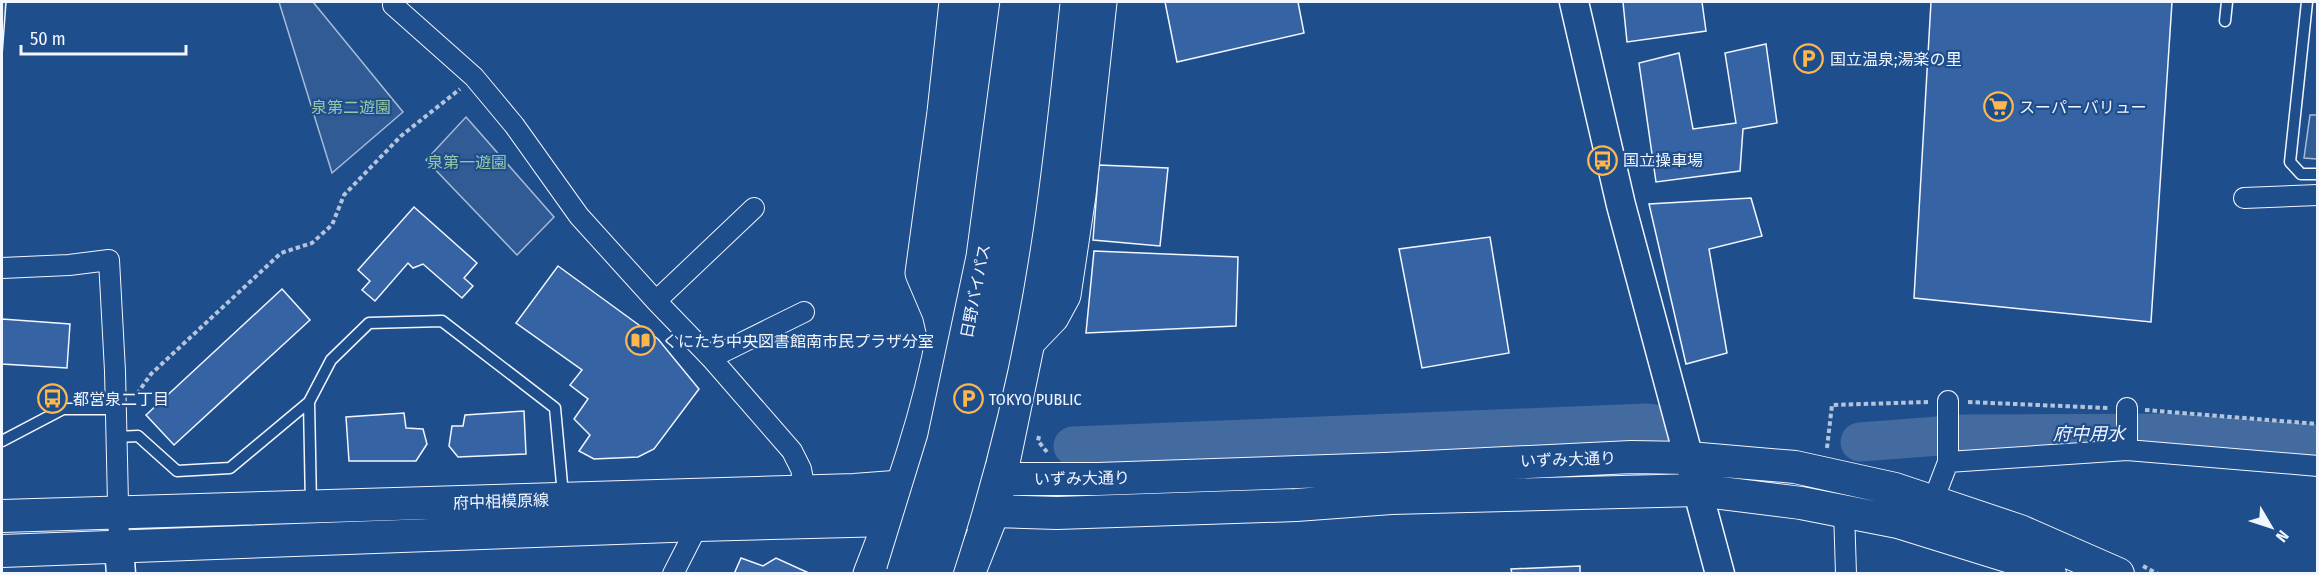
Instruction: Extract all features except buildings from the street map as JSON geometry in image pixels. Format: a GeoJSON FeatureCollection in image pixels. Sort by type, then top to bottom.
{"type":"FeatureCollection","features":[{"type":"Feature","properties":{"kind":"highway"},"geometry":{"type":"LineString","coordinates":[[944,331],[922,273],[956,2]]}},
{"type":"Feature","properties":{"kind":"highway","name":"日野バイパス"},"geometry":{"type":"LineString","coordinates":[[903,573],[924,512],[944,441],[983,257],[1017,2]]}},
{"type":"Feature","properties":{"kind":"highway","name":"日野バイパス"},"geometry":{"type":"LineString","coordinates":[[935,573],[966,475],[997,339],[1018,217],[1043,2]]}},
{"type":"Feature","properties":{"kind":"highway"},"geometry":{"type":"LineString","coordinates":[[968,573],[997,495],[1028,342],[1070,2]]}},
{"type":"Feature","properties":{"kind":"highway"},"geometry":{"type":"LineString","coordinates":[[1028,342],[1052,317],[1064,295],[1079,195],[1100,2]]}},
{"type":"Feature","properties":{"kind":"highway"},"geometry":{"type":"LineString","coordinates":[[870,573],[916,447],[944,331],[982,14]]}},
{"type":"Feature","properties":{"kind":"main road","name":"いずみ大通り"},"geometry":{"type":"LineString","coordinates":[[997,495],[1098,479],[1609,458],[1689,458],[1795,467],[1852,479],[1933,501],[2020,531],[2118,573]]}},
{"type":"Feature","properties":{"kind":"main road","name":"府中相模原線"},"geometry":{"type":"LineString","coordinates":[[2,516],[854,490],[901,485],[997,495]]}},
{"type":"Feature","properties":{"kind":"main road","name":"いずみ大通り"},"geometry":{"type":"LineString","coordinates":[[997,495],[1057,513],[1296,505],[1402,497],[1697,490],[1759,496],[1844,510],[1898,522],[2015,566],[2050,573]]}},
{"type":"Feature","properties":{"kind":"main road","name":"府中相模原線"},"geometry":{"type":"LineString","coordinates":[[2,551],[120,560],[698,525],[889,520],[997,495]]}},
{"type":"Feature","properties":{"kind":"street"},"geometry":{"type":"LineString","coordinates":[[393,2],[393,5],[474,77],[514,125],[579,216],[711,358],[792,451],[801,469],[805,490]]}},
{"type":"Feature","properties":{"kind":"street"},"geometry":{"type":"LineString","coordinates":[[1574,2],[1622,205],[1720,573]]}},
{"type":"Feature","properties":{"kind":"street"},"geometry":{"type":"LineString","coordinates":[[2244,198],[2318,195]]}},
{"type":"Feature","properties":{"kind":"street"},"geometry":{"type":"LineString","coordinates":[[656,301],[754,208]]}},
{"type":"Feature","properties":{"kind":"street"},"geometry":{"type":"LineString","coordinates":[[2,268],[69,266],[109,260],[112,279],[120,560]]}},
{"type":"Feature","properties":{"kind":"street"},"geometry":{"type":"LineString","coordinates":[[711,358],[804,312]]}},
{"type":"Feature","properties":{"kind":"street"},"geometry":{"type":"LineString","coordinates":[[1933,501],[1947,456],[1948,407]]}},
{"type":"Feature","properties":{"kind":"street"},"geometry":{"type":"LineString","coordinates":[[2127,414],[2127,445]]}},
{"type":"Feature","properties":{"kind":"street"},"geometry":{"type":"LineString","coordinates":[[1947,456],[2127,445],[2318,466]]}},
{"type":"Feature","properties":{"kind":"street"},"geometry":{"type":"LineString","coordinates":[[1844,510],[1846,573]]}},
{"type":"Feature","properties":{"kind":"street"},"geometry":{"type":"LineString","coordinates":[[673,573],[698,525]]}},
{"type":"Feature","properties":{"kind":"lane"},"geometry":{"type":"LineString","coordinates":[[2225,21],[2227,2]]}},
{"type":"Feature","properties":{"kind":"lane"},"geometry":{"type":"LineString","coordinates":[[2307,2],[2290,162],[2301,174],[2318,174]]}},
{"type":"Feature","properties":{"kind":"lane"},"geometry":{"type":"LineString","coordinates":[[2,441],[63,409],[115,423],[138,436],[177,471],[230,468],[309,402],[332,360],[369,323],[442,321],[555,408],[563,499]]}},
{"type":"Feature","properties":{"kind":"lane"},"geometry":{"type":"LineString","coordinates":[[309,402],[312,507]]}},
{"type":"Feature","properties":{"kind":"path"},"geometry":{"type":"LineString","coordinates":[[115,423],[151,374],[281,253],[312,243],[319,237],[332,225],[344,195],[401,136],[474,77]]}},
{"type":"Feature","properties":{"kind":"path"},"geometry":{"type":"LineString","coordinates":[[1827,453],[1832,405],[1948,407],[2318,423]]}},
{"type":"Feature","properties":{"kind":"path"},"geometry":{"type":"LineString","coordinates":[[1039,429],[1038,441],[1052,458]]}},
{"type":"Feature","properties":{"kind":"green space","name":"泉第二遊園"},"geometry":{"type":"Polygon","coordinates":[[[279,2],[313,2],[403,112],[332,173],[279,2]]]}},
{"type":"Feature","properties":{"kind":"green space"},"geometry":{"type":"Polygon","coordinates":[[[2310,115],[2317,115],[2317,159],[2304,158],[2310,115]]]}},
{"type":"Feature","properties":{"kind":"green space","name":"泉第一遊園"},"geometry":{"type":"Polygon","coordinates":[[[466,117],[554,217],[517,255],[426,160],[466,117]]]}},
{"type":"Feature","properties":{"kind":"waterway"},"geometry":{"type":"LineString","coordinates":[[1073,446],[1647,423],[1662,425]]}},
{"type":"Feature","properties":{"kind":"waterway","name":"府中用水"},"geometry":{"type":"LineString","coordinates":[[1860,442],[1965,434],[2175,433],[2318,444]]}},
{"type":"Feature","properties":{"kind":"place","name":"国立温泉;湯楽の里"},"geometry":{"type":"Point","coordinates":[1809,59]}},
{"type":"Feature","properties":{"kind":"place","name":"スーパーバリュー"},"geometry":{"type":"Point","coordinates":[1998,107]}},
{"type":"Feature","properties":{"kind":"place","name":"国立操車場"},"geometry":{"type":"Point","coordinates":[1602,160]}},
{"type":"Feature","properties":{"kind":"place","name":"くにたち中央図書館南市民プラザ分室"},"geometry":{"type":"Point","coordinates":[641,341]}},
{"type":"Feature","properties":{"kind":"place","name":"都営泉二丁目"},"geometry":{"type":"Point","coordinates":[52,399]}},
{"type":"Feature","properties":{"kind":"place","name":"TOKYO PUBLIC"},"geometry":{"type":"Point","coordinates":[968,399]}}]}
